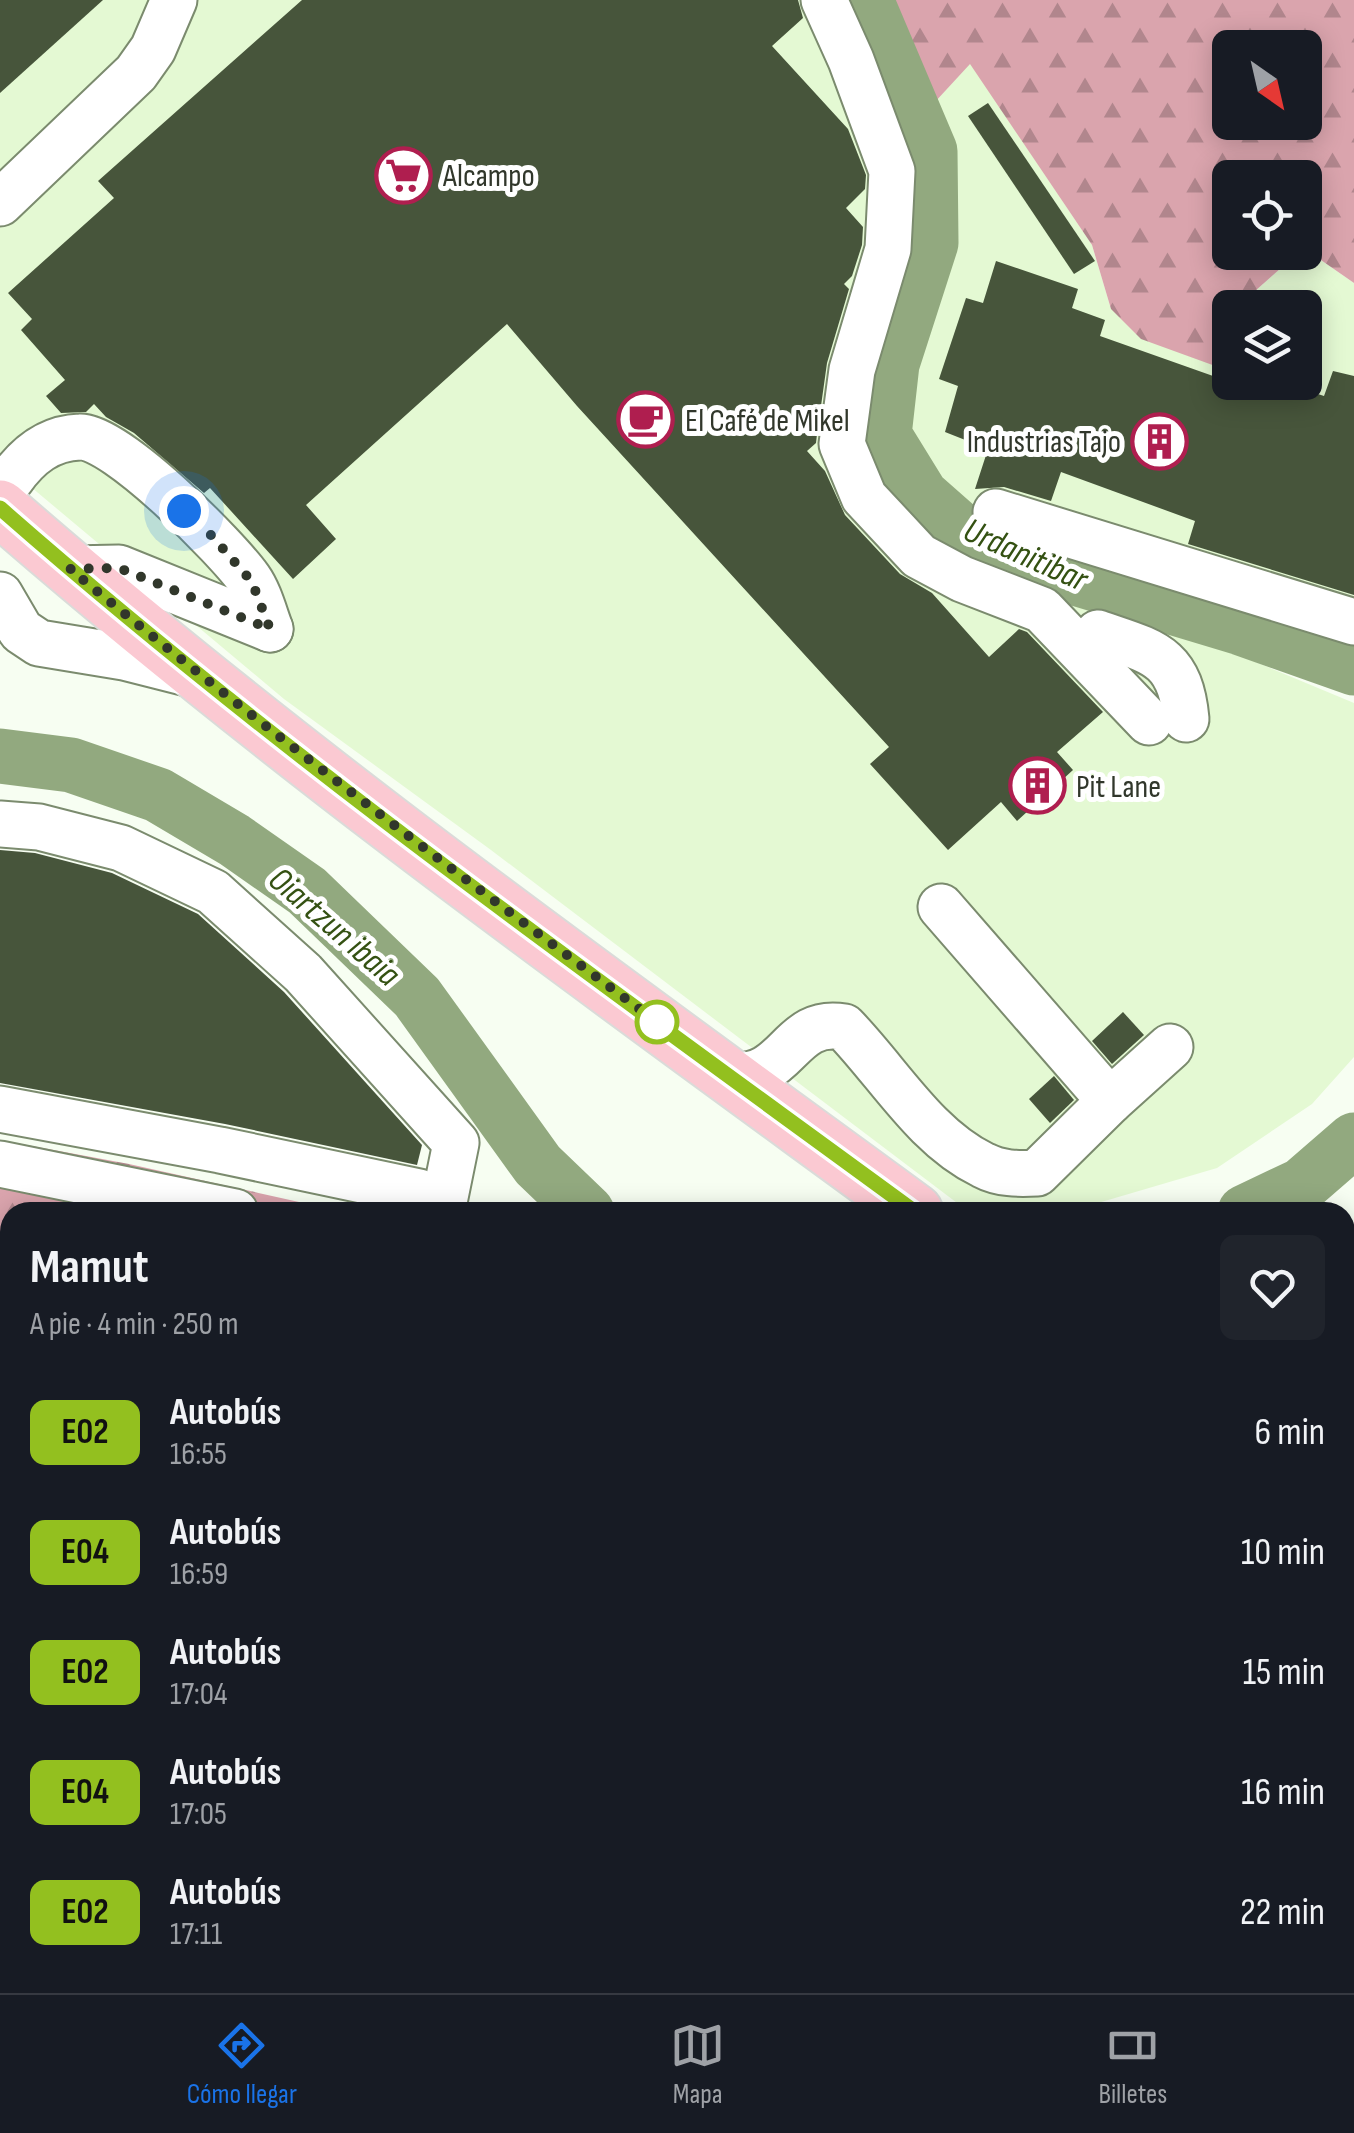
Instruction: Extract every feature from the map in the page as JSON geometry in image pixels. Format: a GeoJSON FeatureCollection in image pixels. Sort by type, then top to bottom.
{"type":"FeatureCollection","features":[{"type":"Feature","properties":{"kind":"main road"},"geometry":{"type":"LineString","coordinates":[[5,494],[70,569],[200,677],[393,826],[769,1057],[899,1201]]}},
{"type":"Feature","properties":{"kind":"street"},"geometry":{"type":"LineString","coordinates":[[0,203],[136,73],[159,36],[174,0]]}},
{"type":"Feature","properties":{"kind":"street"},"geometry":{"type":"LineString","coordinates":[[824,0],[852,60],[892,171],[888,249],[852,370],[842,444],[864,497],[919,556],[962,579],[1042,610],[1167,721],[1180,682],[1163,658],[1098,632]]}},
{"type":"Feature","properties":{"kind":"street"},"geometry":{"type":"LineString","coordinates":[[5,494],[26,457],[49,444],[83,436],[117,450],[212,536],[252,582],[270,629],[119,568],[70,569]]}},
{"type":"Feature","properties":{"kind":"street"},"geometry":{"type":"LineString","coordinates":[[996,512],[1354,622]]}},
{"type":"Feature","properties":{"kind":"street"},"geometry":{"type":"LineString","coordinates":[[7,623],[38,642],[124,657],[200,677]]}},
{"type":"Feature","properties":{"kind":"street"},"geometry":{"type":"LineString","coordinates":[[0,824],[39,826],[120,848],[213,892],[303,973],[456,1142],[444,1202]]}},
{"type":"Feature","properties":{"kind":"street"},"geometry":{"type":"LineString","coordinates":[[941,907],[1110,1101]]}},
{"type":"Feature","properties":{"kind":"street"},"geometry":{"type":"LineString","coordinates":[[769,1057],[826,1024],[844,1027],[955,1148],[985,1167],[1010,1174],[1037,1173],[1170,1047]]}},
{"type":"Feature","properties":{"kind":"street"},"geometry":{"type":"LineString","coordinates":[[0,1109],[419,1192],[434,1202]]}},
{"type":"Feature","properties":{"kind":"street"},"geometry":{"type":"LineString","coordinates":[[0,1164],[186,1202]]}},
{"type":"Feature","properties":{"kind":"shaded area"},"geometry":{"type":"Polygon","coordinates":[[[0,0],[847,0],[905,125],[917,176],[917,217],[868,391],[869,438],[877,470],[893,497],[914,519],[936,538],[970,558],[1196,637],[1354,703],[1354,1057],[1312,1104],[1217,1168],[1101,1202],[956,1202],[491,850],[284,699],[0,461],[0,0]]]}},
{"type":"Feature","properties":{"kind":"shaded area"},"geometry":{"type":"Polygon","coordinates":[[[970,63],[1092,245],[1111,309],[1212,364],[1212,400],[1322,400],[1322,290],[1256,290],[1279,270],[1322,270],[1322,261],[1354,283],[1354,648],[1014,542],[965,520],[908,454],[900,421],[909,377],[927,328],[949,244],[957,190],[935,102],[970,63]]]}},
{"type":"Feature","properties":{"kind":"green space"},"geometry":{"type":"Polygon","coordinates":[[[885,0],[1354,0],[1354,283],[1322,261],[1322,160],[1212,160],[1212,270],[1279,270],[1256,290],[1212,290],[1212,365],[1141,339],[1111,309],[1092,245],[970,64],[935,102],[885,0]]]}},
{"type":"Feature","properties":{"kind":"green space"},"geometry":{"type":"Polygon","coordinates":[[[0,1140],[299,1202],[0,1202],[0,1140]]]}},
{"type":"Feature","properties":{"kind":"building"},"geometry":{"type":"Polygon","coordinates":[[[0,0],[103,0],[0,93],[0,0]]]}},
{"type":"Feature","properties":{"kind":"building"},"geometry":{"type":"Polygon","coordinates":[[[302,0],[798,0],[803,18],[772,46],[848,129],[866,175],[865,189],[846,208],[863,227],[862,245],[852,276],[844,284],[849,289],[827,363],[820,413],[813,420],[818,425],[816,443],[807,451],[825,471],[845,515],[900,574],[932,593],[989,657],[1019,629],[1027,632],[1103,712],[1057,752],[1073,770],[1017,821],[1001,802],[948,850],[870,764],[889,747],[577,406],[507,324],[306,505],[336,539],[293,579],[210,488],[204,493],[94,404],[86,412],[61,413],[46,396],[65,380],[21,330],[32,319],[8,293],[114,198],[98,181],[302,0]]]}},
{"type":"Feature","properties":{"kind":"building"},"geometry":{"type":"Polygon","coordinates":[[[988,103],[1095,261],[1074,274],[968,116],[988,103]]]}},
{"type":"Feature","properties":{"kind":"building","name":"Industrias Tajo"},"geometry":{"type":"Polygon","coordinates":[[[996,261],[1078,289],[1072,308],[1105,320],[1100,336],[1212,375],[1212,400],[1322,400],[1333,371],[1354,376],[1354,595],[1188,544],[1195,521],[1061,472],[1051,501],[1004,487],[975,489],[988,449],[945,432],[958,386],[939,379],[966,298],[983,303],[996,261]]]}},
{"type":"Feature","properties":{"kind":"building"},"geometry":{"type":"Polygon","coordinates":[[[0,850],[35,853],[112,873],[198,914],[284,992],[422,1145],[417,1165],[225,1124],[0,1083],[0,850]]]}},
{"type":"Feature","properties":{"kind":"building"},"geometry":{"type":"Polygon","coordinates":[[[1123,1012],[1144,1035],[1112,1064],[1092,1041],[1123,1012]]]}},
{"type":"Feature","properties":{"kind":"building"},"geometry":{"type":"Polygon","coordinates":[[[1054,1076],[1074,1100],[1050,1123],[1029,1099],[1054,1076]]]}},
{"type":"Feature","properties":{"kind":"waterway","name":"Urdanitibar"},"geometry":{"type":"LineString","coordinates":[[866,0],[930,151],[931,243],[892,364],[884,435],[921,495],[964,533],[1045,569],[1241,628],[1354,668]]}},
{"type":"Feature","properties":{"kind":"waterway","name":"Oiartzun ibaia"},"geometry":{"type":"LineString","coordinates":[[0,756],[71,765],[158,795],[234,840],[307,891],[417,997],[538,1165],[577,1202]]}},
{"type":"Feature","properties":{"kind":"waterway","name":"Oiartzun ibaia"},"geometry":{"type":"LineString","coordinates":[[1266,1202],[1302,1185],[1354,1140]]}},
{"type":"Feature","properties":{"kind":"bus line","name":"E02"},"geometry":{"type":"LineString","coordinates":[[0,508],[200,677],[393,826],[901,1202]]}},
{"type":"Feature","properties":{"kind":"place","name":"Alcampo"},"geometry":{"type":"Point","coordinates":[404,175]}},
{"type":"Feature","properties":{"kind":"place","name":"El Café de Mikel"},"geometry":{"type":"Point","coordinates":[646,420]}},
{"type":"Feature","properties":{"kind":"place","name":"Industrias Tajo"},"geometry":{"type":"Point","coordinates":[1160,441]}},
{"type":"Feature","properties":{"kind":"place","name":"Pit Lane"},"geometry":{"type":"Point","coordinates":[1037,786]}},
{"type":"Feature","properties":{"kind":"route"},"geometry":{"type":"LineString","coordinates":[[184,511],[252,582],[270,629],[119,568],[70,569],[200,677],[393,826],[668,1030],[657,1022]]}}]}
